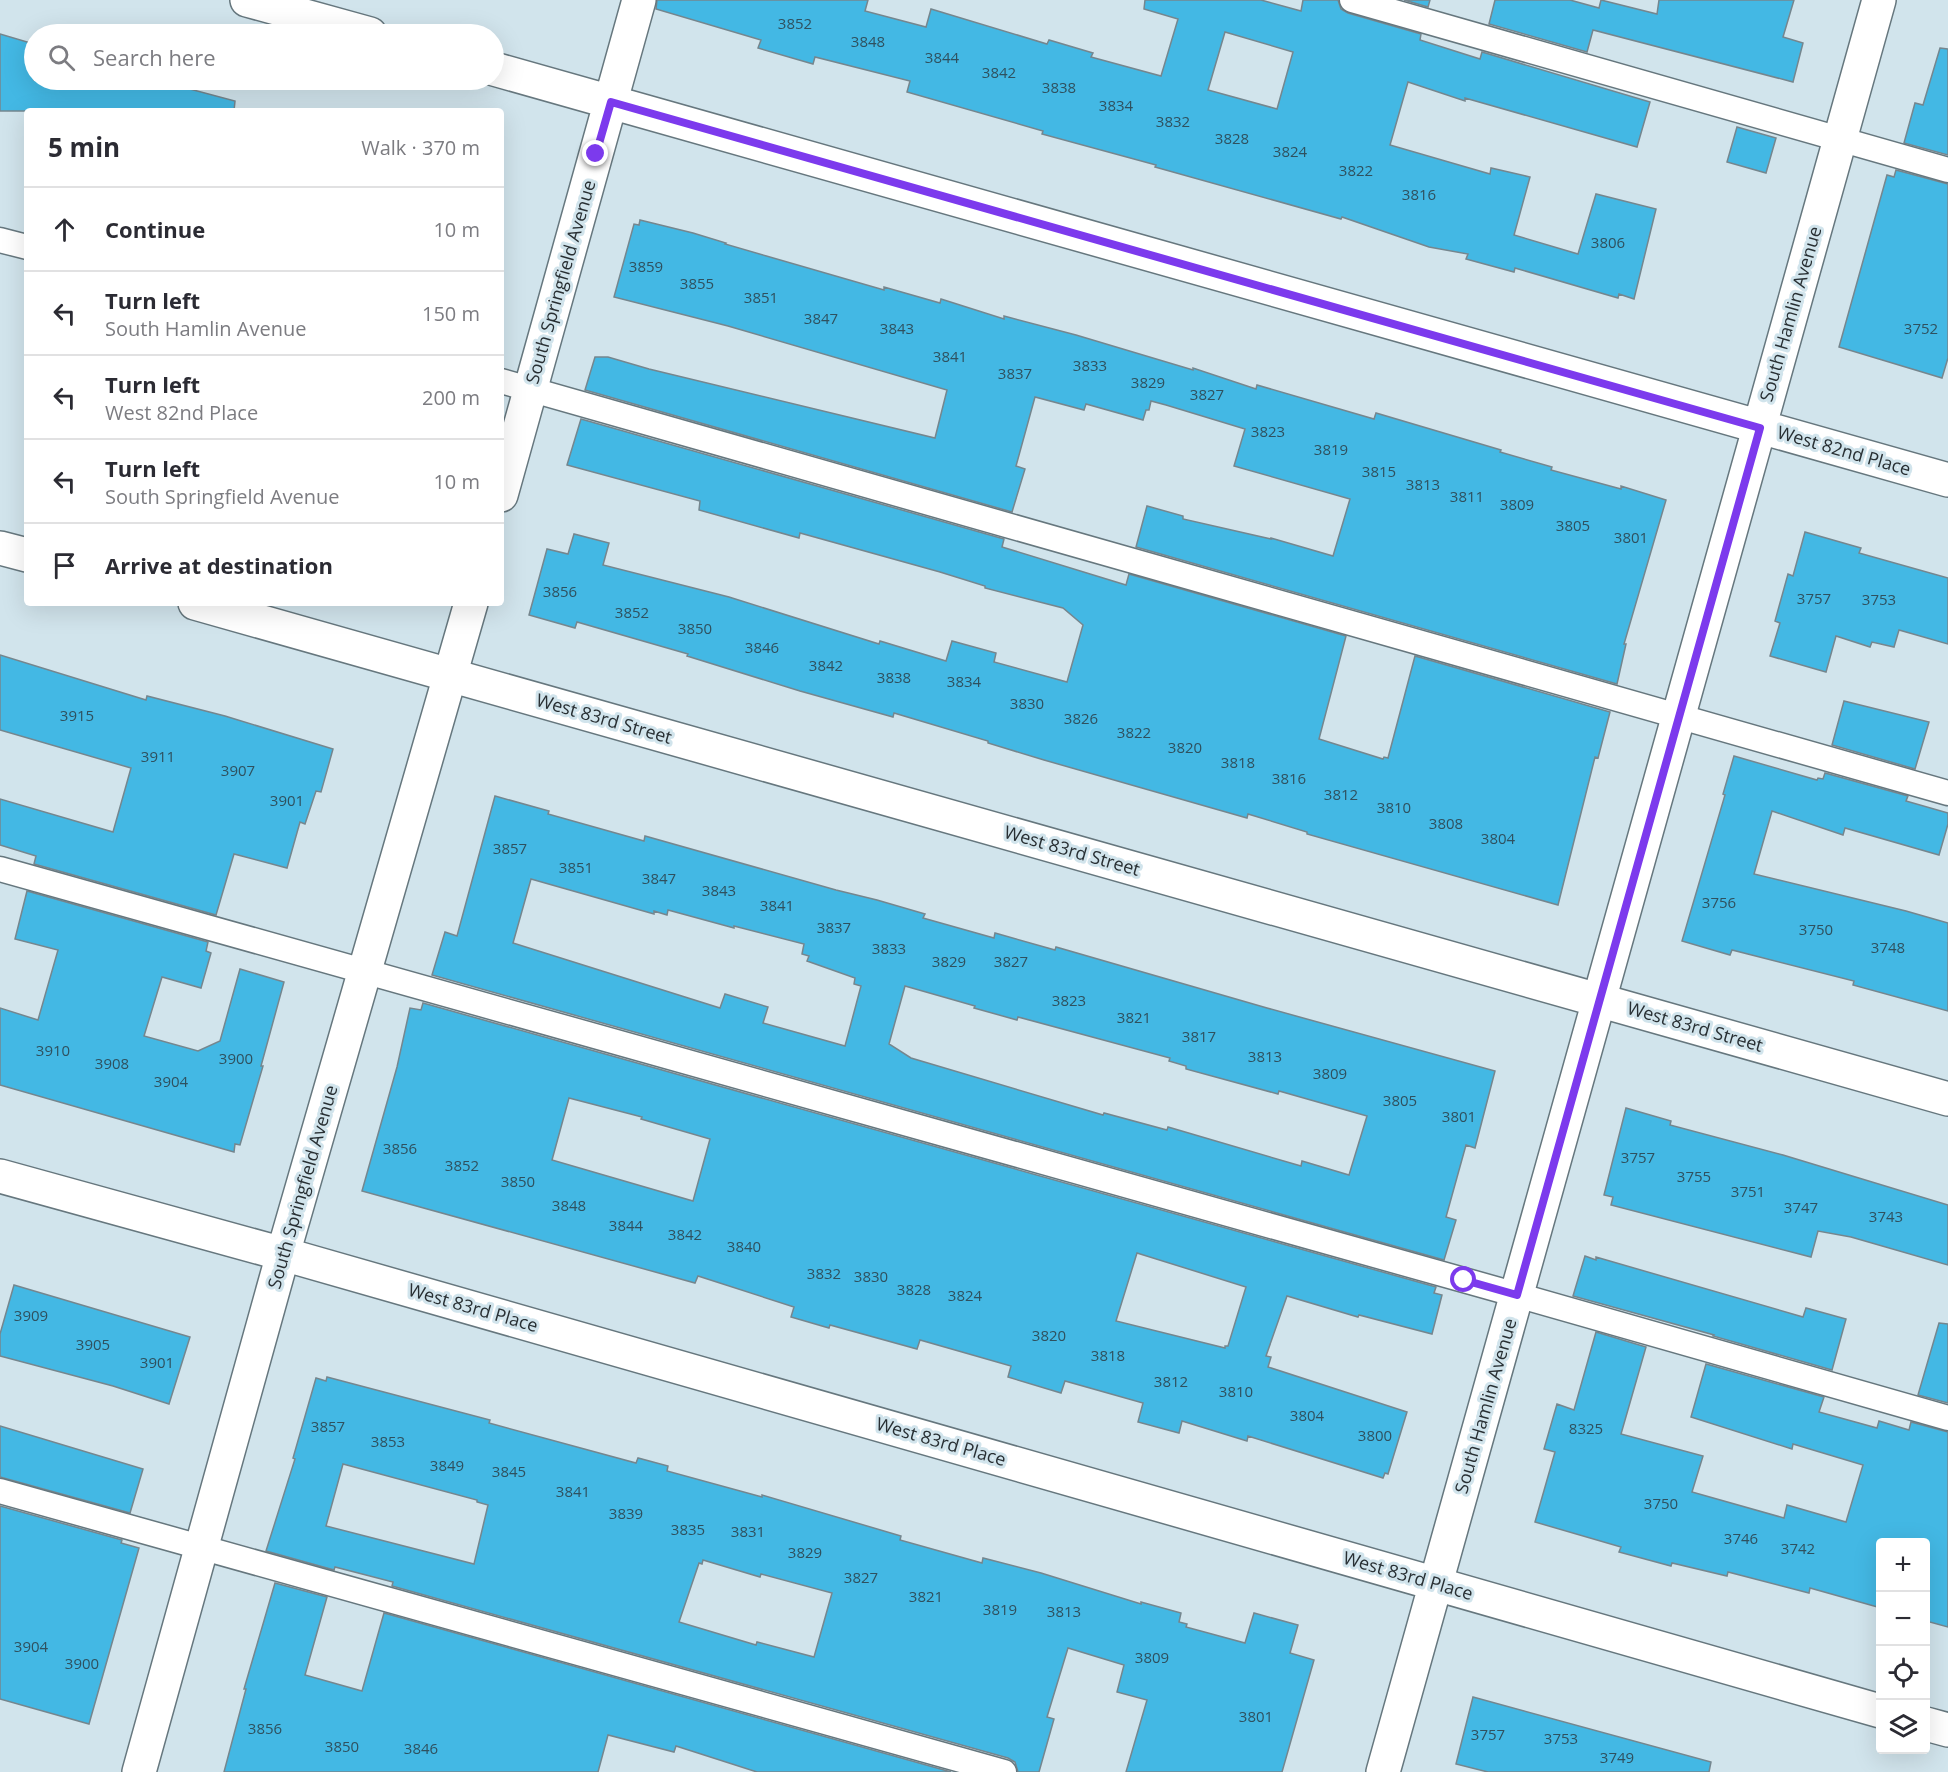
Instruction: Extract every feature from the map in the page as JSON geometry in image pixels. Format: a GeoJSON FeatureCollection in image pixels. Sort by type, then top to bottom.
{"type":"FeatureCollection","features":[{"type":"Feature","properties":{"kind":"street"},"geometry":{"type":"LineString","coordinates":[[247,0],[334,24]]}},
{"type":"Feature","properties":{"kind":"street","name":"South Springfield Avenue"},"geometry":{"type":"LineString","coordinates":[[504,473],[516,386],[611,102],[639,0]]}},
{"type":"Feature","properties":{"kind":"street","name":"South Hamlin Avenue"},"geometry":{"type":"LineString","coordinates":[[1383,1772],[1879,0]]}},
{"type":"Feature","properties":{"kind":"street","name":"West 82nd Place"},"geometry":{"type":"LineString","coordinates":[[504,72],[1948,480]]}},
{"type":"Feature","properties":{"kind":"street"},"geometry":{"type":"LineString","coordinates":[[0,548],[24,554]]}},
{"type":"Feature","properties":{"kind":"street","name":"West 83rd Street"},"geometry":{"type":"LineString","coordinates":[[206,606],[1948,1099]]}},
{"type":"Feature","properties":{"kind":"street","name":"South Springfield Avenue"},"geometry":{"type":"LineString","coordinates":[[139,1772],[283,1254],[470,606]]}},
{"type":"Feature","properties":{"kind":"street","name":"West 83rd Place"},"geometry":{"type":"LineString","coordinates":[[0,1176],[283,1254],[1876,1710]]}},
{"type":"Feature","properties":{"kind":"street"},"geometry":{"type":"LineString","coordinates":[[1930,1725],[1948,1730]]}},
{"type":"Feature","properties":{"kind":"lane"},"geometry":{"type":"LineString","coordinates":[[1352,0],[1948,170]]}},
{"type":"Feature","properties":{"kind":"lane"},"geometry":{"type":"LineString","coordinates":[[0,240],[24,246]]}},
{"type":"Feature","properties":{"kind":"lane"},"geometry":{"type":"LineString","coordinates":[[516,386],[1948,794]]}},
{"type":"Feature","properties":{"kind":"lane"},"geometry":{"type":"LineString","coordinates":[[0,869],[1948,1418]]}},
{"type":"Feature","properties":{"kind":"lane"},"geometry":{"type":"LineString","coordinates":[[0,1491],[1004,1772]]}},
{"type":"Feature","properties":{"kind":"building"},"geometry":{"type":"Polygon","coordinates":[[[657,0],[868,0],[865,11],[926,27],[931,9],[1047,44],[1049,40],[1093,53],[1091,57],[1161,76],[1178,19],[1144,9],[1145,0],[1261,0],[1301,11],[1303,0],[1338,0],[1341,9],[1348,13],[1421,34],[1420,40],[1480,59],[1482,52],[1650,102],[1637,147],[1465,98],[1465,101],[1408,82],[1390,145],[1490,174],[1491,168],[1530,177],[1514,235],[1578,254],[1596,194],[1656,209],[1634,299],[1619,294],[1618,298],[1515,268],[1514,272],[1466,259],[1468,254],[1429,247],[1342,217],[1341,219],[1042,134],[1043,131],[907,92],[910,81],[815,57],[813,64],[758,48],[761,40],[656,9],[657,0]],[[1225,32],[1208,90],[1277,109],[1293,52],[1225,32]]]}},
{"type":"Feature","properties":{"kind":"building"},"geometry":{"type":"Polygon","coordinates":[[[1404,0],[1430,0],[1428,7],[1404,0]]]}},
{"type":"Feature","properties":{"kind":"building"},"geometry":{"type":"Polygon","coordinates":[[[1495,0],[1570,0],[1599,8],[1601,0],[1657,14],[1659,0],[1794,0],[1783,37],[1803,43],[1793,82],[1593,30],[1587,52],[1489,24],[1495,0]]]}},
{"type":"Feature","properties":{"kind":"building"},"geometry":{"type":"Polygon","coordinates":[[[0,34],[24,41],[24,90],[194,90],[235,101],[234,108],[24,108],[24,111],[0,111],[0,34]]]}},
{"type":"Feature","properties":{"kind":"building"},"geometry":{"type":"Polygon","coordinates":[[[1940,48],[1948,49],[1948,155],[1904,143],[1915,103],[1923,105],[1940,48]]]}},
{"type":"Feature","properties":{"kind":"building"},"geometry":{"type":"Polygon","coordinates":[[[1737,127],[1776,138],[1766,173],[1727,162],[1737,127]]]}},
{"type":"Feature","properties":{"kind":"building"},"geometry":{"type":"Polygon","coordinates":[[[1896,170],[1948,184],[1948,358],[1942,378],[1839,347],[1887,175],[1894,177],[1896,170]]]}},
{"type":"Feature","properties":{"kind":"building"},"geometry":{"type":"Polygon","coordinates":[[[640,220],[693,233],[884,290],[884,287],[940,303],[941,299],[1004,319],[1004,316],[1076,335],[1193,370],[1193,368],[1256,389],[1257,385],[1374,419],[1376,413],[1501,450],[1500,452],[1552,467],[1551,470],[1621,489],[1621,486],[1666,500],[1624,644],[1626,644],[1617,684],[1136,547],[1147,506],[1183,516],[1183,519],[1271,538],[1333,556],[1350,499],[1234,466],[1245,429],[1166,405],[1151,401],[1143,420],[1086,404],[1084,410],[1035,397],[1016,466],[1025,469],[1012,512],[585,390],[595,357],[608,357],[935,438],[947,390],[728,326],[614,297],[634,224],[639,225],[640,220]]]}},
{"type":"Feature","properties":{"kind":"building"},"geometry":{"type":"Polygon","coordinates":[[[581,419],[1004,539],[1002,547],[1126,585],[1129,574],[1346,636],[1319,739],[1383,759],[1388,758],[1415,656],[1610,712],[1598,758],[1595,757],[1558,905],[1307,834],[1307,832],[1248,814],[1247,818],[1044,760],[894,713],[893,717],[800,691],[687,656],[688,654],[577,622],[575,628],[529,615],[547,549],[568,554],[574,534],[609,543],[603,565],[729,597],[879,644],[880,641],[946,661],[952,641],[996,653],[994,662],[1067,682],[1083,625],[1063,608],[985,588],[985,586],[940,572],[800,533],[799,538],[699,510],[700,501],[567,465],[581,419]]]}},
{"type":"Feature","properties":{"kind":"building"},"geometry":{"type":"Polygon","coordinates":[[[1805,532],[1861,548],[1859,553],[1948,578],[1948,644],[1899,630],[1894,647],[1872,642],[1870,647],[1836,636],[1826,672],[1770,656],[1780,623],[1775,621],[1788,574],[1793,576],[1805,532]]]}},
{"type":"Feature","properties":{"kind":"building"},"geometry":{"type":"Polygon","coordinates":[[[0,655],[146,700],[147,696],[225,716],[333,749],[321,792],[316,791],[305,824],[300,822],[287,868],[234,854],[216,915],[34,864],[36,856],[0,845],[0,799],[113,832],[131,768],[0,730],[0,655]]]}},
{"type":"Feature","properties":{"kind":"building"},"geometry":{"type":"Polygon","coordinates":[[[1844,701],[1929,722],[1915,769],[1832,745],[1844,701]]]}},
{"type":"Feature","properties":{"kind":"building"},"geometry":{"type":"Polygon","coordinates":[[[1734,756],[1817,780],[1818,778],[1823,779],[1825,773],[1908,796],[1906,801],[1948,813],[1948,824],[1939,855],[1845,828],[1843,835],[1772,811],[1754,874],[1948,923],[1948,1011],[1853,985],[1854,981],[1732,950],[1730,955],[1682,941],[1725,795],[1723,794],[1734,756]]]}},
{"type":"Feature","properties":{"kind":"building"},"geometry":{"type":"Polygon","coordinates":[[[495,796],[549,811],[548,814],[644,841],[645,836],[877,900],[925,914],[923,918],[994,938],[995,933],[1055,950],[1056,947],[1495,1071],[1475,1148],[1466,1145],[1446,1217],[1456,1220],[1444,1260],[432,975],[445,932],[457,936],[495,796]],[[531,879],[513,943],[720,1008],[725,994],[768,1007],[763,1023],[845,1046],[861,986],[854,984],[855,978],[807,961],[809,956],[802,954],[804,944],[668,910],[667,915],[654,911],[654,914],[531,879]],[[905,986],[889,1044],[911,1058],[1103,1115],[1104,1113],[1167,1130],[1168,1127],[1301,1166],[1302,1161],[1349,1175],[1367,1116],[1279,1091],[1278,1094],[1186,1069],[1186,1066],[1169,1061],[1170,1058],[1018,1017],[1017,1020],[905,986]]]}},
{"type":"Feature","properties":{"kind":"building"},"geometry":{"type":"Polygon","coordinates":[[[27,891],[208,942],[206,951],[211,953],[201,988],[162,977],[144,1036],[198,1051],[220,1041],[240,969],[284,982],[240,1145],[235,1144],[234,1152],[0,1085],[0,1008],[38,1020],[58,950],[15,939],[27,891]]]}},
{"type":"Feature","properties":{"kind":"building"},"geometry":{"type":"Polygon","coordinates":[[[423,1003],[1436,1287],[1434,1293],[1442,1295],[1432,1334],[1359,1315],[1358,1317],[1287,1296],[1266,1356],[1271,1357],[1268,1367],[1407,1412],[1388,1474],[1385,1473],[1383,1478],[1248,1436],[1247,1441],[1182,1421],[1179,1433],[1138,1422],[1143,1403],[1065,1381],[1061,1393],[1008,1377],[1011,1366],[920,1340],[917,1349],[830,1325],[829,1328],[791,1317],[794,1307],[698,1276],[695,1283],[362,1191],[397,1067],[410,1008],[421,1010],[423,1003]],[[569,1098],[552,1160],[693,1201],[710,1139],[641,1119],[642,1117],[569,1098]],[[1137,1253],[1116,1321],[1225,1348],[1228,1346],[1246,1287],[1137,1253]]]}},
{"type":"Feature","properties":{"kind":"building"},"geometry":{"type":"Polygon","coordinates":[[[1626,1108],[1671,1121],[1670,1125],[1783,1155],[1948,1205],[1948,1265],[1851,1237],[1818,1231],[1811,1257],[1611,1205],[1613,1197],[1604,1195],[1626,1108]]]}},
{"type":"Feature","properties":{"kind":"building"},"geometry":{"type":"Polygon","coordinates":[[[1585,1256],[1596,1260],[1596,1257],[1803,1317],[1806,1308],[1846,1319],[1832,1370],[1573,1296],[1585,1256]]]}},
{"type":"Feature","properties":{"kind":"building"},"geometry":{"type":"Polygon","coordinates":[[[14,1285],[190,1337],[169,1404],[113,1386],[0,1356],[0,1334],[14,1285]]]}},
{"type":"Feature","properties":{"kind":"building"},"geometry":{"type":"Polygon","coordinates":[[[1939,1323],[1948,1324],[1948,1403],[1918,1395],[1939,1323]]]}},
{"type":"Feature","properties":{"kind":"building"},"geometry":{"type":"Polygon","coordinates":[[[1596,1332],[1646,1347],[1621,1434],[1703,1456],[1692,1492],[1784,1518],[1787,1505],[1846,1522],[1863,1465],[1793,1444],[1792,1449],[1691,1417],[1706,1364],[1824,1397],[1819,1412],[1877,1428],[1879,1421],[1909,1430],[1911,1422],[1948,1432],[1948,1627],[1930,1622],[1930,1538],[1876,1538],[1876,1607],[1810,1588],[1809,1593],[1728,1572],[1727,1576],[1672,1563],[1671,1566],[1619,1552],[1621,1547],[1535,1522],[1555,1452],[1544,1449],[1557,1404],[1574,1410],[1596,1332]]]}},
{"type":"Feature","properties":{"kind":"building"},"geometry":{"type":"Polygon","coordinates":[[[327,1377],[490,1420],[489,1423],[636,1463],[638,1458],[668,1466],[667,1471],[762,1497],[762,1495],[901,1536],[900,1540],[982,1563],[983,1558],[1041,1573],[1141,1604],[1141,1602],[1181,1613],[1179,1622],[1187,1624],[1186,1627],[1245,1643],[1254,1613],[1298,1625],[1290,1653],[1314,1660],[1282,1772],[1126,1772],[1147,1700],[1117,1692],[1124,1665],[1068,1648],[1047,1717],[1054,1719],[1039,1772],[1018,1772],[1015,1762],[1008,1758],[392,1586],[393,1582],[335,1567],[334,1570],[266,1551],[295,1459],[293,1458],[316,1378],[326,1381],[327,1377]],[[343,1464],[326,1526],[474,1564],[488,1505],[477,1502],[477,1500],[343,1464]],[[703,1560],[702,1564],[699,1563],[679,1622],[756,1645],[757,1642],[814,1657],[832,1593],[761,1574],[760,1577],[703,1560]]]}},
{"type":"Feature","properties":{"kind":"building"},"geometry":{"type":"Polygon","coordinates":[[[0,1426],[143,1469],[130,1513],[0,1477],[0,1426]]]}},
{"type":"Feature","properties":{"kind":"building"},"geometry":{"type":"Polygon","coordinates":[[[0,1506],[122,1540],[121,1543],[139,1548],[89,1724],[0,1699],[0,1506]]]}},
{"type":"Feature","properties":{"kind":"building"},"geometry":{"type":"Polygon","coordinates":[[[275,1583],[327,1597],[305,1675],[362,1691],[384,1613],[951,1772],[757,1772],[676,1746],[674,1752],[608,1735],[598,1772],[224,1772],[246,1689],[244,1689],[275,1583]]]}},
{"type":"Feature","properties":{"kind":"building"},"geometry":{"type":"Polygon","coordinates":[[[1473,1697],[1711,1762],[1709,1772],[1488,1772],[1456,1764],[1473,1697]]]}},
{"type":"Feature","properties":{"kind":"route"},"geometry":{"type":"LineString","coordinates":[[596,154],[611,102],[1760,428],[1517,1295],[1464,1280]]}}]}
